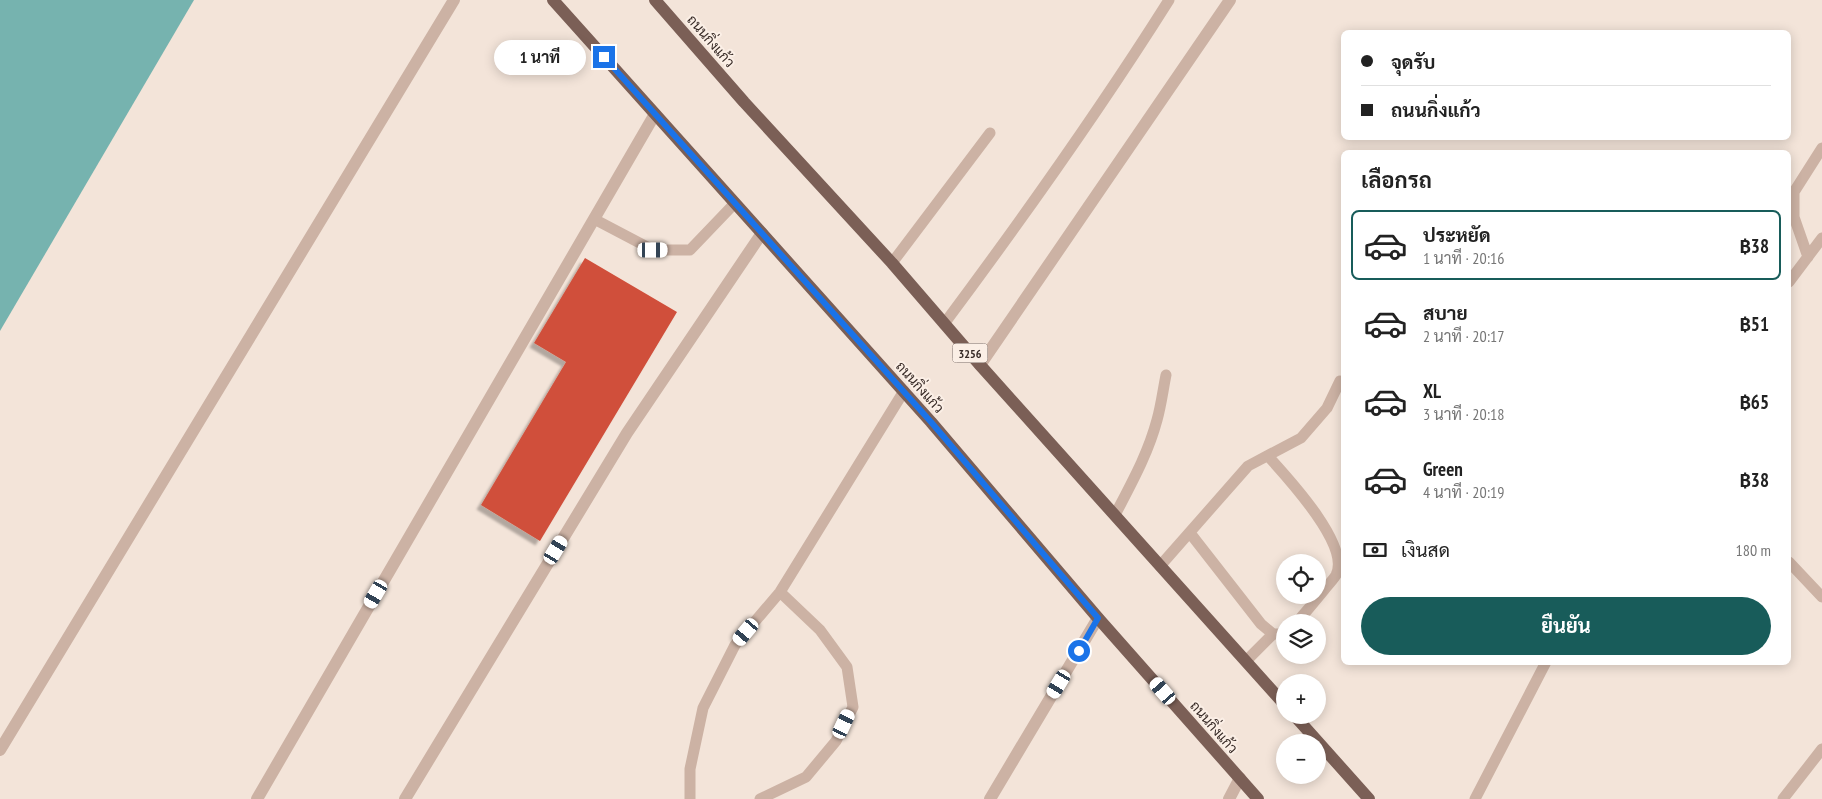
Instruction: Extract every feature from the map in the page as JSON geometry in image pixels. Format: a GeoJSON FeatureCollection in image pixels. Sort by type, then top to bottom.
{"type":"FeatureCollection","features":[{"type":"Feature","properties":{"kind":"main road","name":"ถนนกิ่งแก้ว"},"geometry":{"type":"LineString","coordinates":[[553,0],[904,391],[1098,618],[1258,799]]}},
{"type":"Feature","properties":{"kind":"main road","name":"ถนนกิ่งแก้ว"},"geometry":{"type":"LineString","coordinates":[[655,0],[744,102],[892,263],[980,365],[1276,695]]}},
{"type":"Feature","properties":{"kind":"main road"},"geometry":{"type":"LineString","coordinates":[[1302,724],[1369,799]]}},
{"type":"Feature","properties":{"kind":"street"},"geometry":{"type":"LineString","coordinates":[[0,750],[454,0]]}},
{"type":"Feature","properties":{"kind":"street"},"geometry":{"type":"LineString","coordinates":[[980,365],[1230,0]]}},
{"type":"Feature","properties":{"kind":"street"},"geometry":{"type":"LineString","coordinates":[[257,799],[656,114]]}},
{"type":"Feature","properties":{"kind":"street"},"geometry":{"type":"LineString","coordinates":[[405,799],[627,433],[762,234]]}},
{"type":"Feature","properties":{"kind":"street"},"geometry":{"type":"LineString","coordinates":[[990,799],[1098,618]]}},
{"type":"Feature","properties":{"kind":"street"},"geometry":{"type":"LineString","coordinates":[[1229,799],[1240,778]]}},
{"type":"Feature","properties":{"kind":"lane"},"geometry":{"type":"LineString","coordinates":[[944,324],[1003,245],[1086,126],[1169,0]]}},
{"type":"Feature","properties":{"kind":"lane"},"geometry":{"type":"LineString","coordinates":[[892,263],[990,133]]}},
{"type":"Feature","properties":{"kind":"lane"},"geometry":{"type":"LineString","coordinates":[[1808,257],[1794,217],[1794,192],[1822,148]]}},
{"type":"Feature","properties":{"kind":"lane"},"geometry":{"type":"LineString","coordinates":[[594,219],[653,250],[690,250],[735,203]]}},
{"type":"Feature","properties":{"kind":"lane"},"geometry":{"type":"LineString","coordinates":[[1791,279],[1822,238]]}},
{"type":"Feature","properties":{"kind":"lane"},"geometry":{"type":"LineString","coordinates":[[1114,515],[1135,478],[1148,448],[1157,419],[1166,375]]}},
{"type":"Feature","properties":{"kind":"lane"},"geometry":{"type":"LineString","coordinates":[[1160,566],[1248,466],[1301,438],[1328,408],[1340,381]]}},
{"type":"Feature","properties":{"kind":"lane"},"geometry":{"type":"LineString","coordinates":[[690,799],[690,769],[703,708],[735,645],[780,592],[904,391]]}},
{"type":"Feature","properties":{"kind":"lane"},"geometry":{"type":"LineString","coordinates":[[1268,456],[1293,483],[1316,515],[1334,543],[1338,559],[1337,574],[1304,614]]}},
{"type":"Feature","properties":{"kind":"lane"},"geometry":{"type":"LineString","coordinates":[[1190,532],[1261,624],[1276,632]]}},
{"type":"Feature","properties":{"kind":"lane"},"geometry":{"type":"LineString","coordinates":[[1791,564],[1822,597]]}},
{"type":"Feature","properties":{"kind":"lane"},"geometry":{"type":"LineString","coordinates":[[760,799],[806,777],[836,742],[852,707],[847,667],[820,630],[780,592]]}},
{"type":"Feature","properties":{"kind":"lane"},"geometry":{"type":"LineString","coordinates":[[1246,661],[1276,636]]}},
{"type":"Feature","properties":{"kind":"lane"},"geometry":{"type":"LineString","coordinates":[[1475,799],[1544,665]]}},
{"type":"Feature","properties":{"kind":"lane"},"geometry":{"type":"LineString","coordinates":[[1783,799],[1822,749]]}},
{"type":"Feature","properties":{"kind":"water"},"geometry":{"type":"Polygon","coordinates":[[[0,0],[194,0],[0,331],[0,0]]]}},
{"type":"Feature","properties":{"kind":"building"},"geometry":{"type":"Polygon","coordinates":[[[585,258],[677,312],[540,541],[481,505],[566,362],[534,343],[585,258]]]}},
{"type":"Feature","properties":{"kind":"route"},"geometry":{"type":"LineString","coordinates":[[604,57],[931,422],[1098,618],[1079,651]]}}]}
